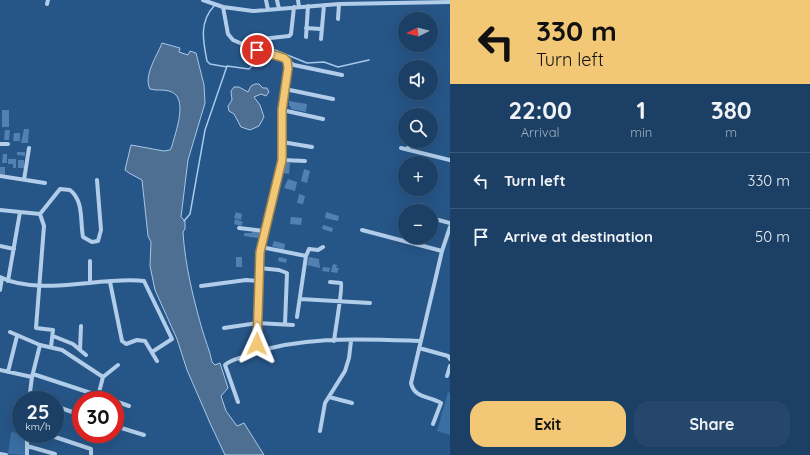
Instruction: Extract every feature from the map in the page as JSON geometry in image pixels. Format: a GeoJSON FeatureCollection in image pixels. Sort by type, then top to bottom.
{"type":"FeatureCollection","features":[{"type":"Feature","properties":{"kind":"street"},"geometry":{"type":"LineString","coordinates":[[203,0],[223,8],[253,11],[382,1],[407,4],[444,2]]}},
{"type":"Feature","properties":{"kind":"street"},"geometry":{"type":"LineString","coordinates":[[266,0],[268,10]]}},
{"type":"Feature","properties":{"kind":"street"},"geometry":{"type":"LineString","coordinates":[[277,0],[279,9]]}},
{"type":"Feature","properties":{"kind":"street"},"geometry":{"type":"LineString","coordinates":[[247,45],[262,39],[289,36],[291,34],[298,0]]}},
{"type":"Feature","properties":{"kind":"street"},"geometry":{"type":"LineString","coordinates":[[312,0],[313,6]]}},
{"type":"Feature","properties":{"kind":"street"},"geometry":{"type":"LineString","coordinates":[[338,18],[339,4]]}},
{"type":"Feature","properties":{"kind":"street"},"geometry":{"type":"LineString","coordinates":[[321,39],[324,5]]}},
{"type":"Feature","properties":{"kind":"street"},"geometry":{"type":"LineString","coordinates":[[306,37],[308,6]]}},
{"type":"Feature","properties":{"kind":"street"},"geometry":{"type":"LineString","coordinates":[[223,8],[230,37],[265,52],[280,56],[294,65],[342,75]]}},
{"type":"Feature","properties":{"kind":"street"},"geometry":{"type":"LineString","coordinates":[[306,28],[321,29]]}},
{"type":"Feature","properties":{"kind":"street"},"geometry":{"type":"LineString","coordinates":[[258,351],[257,323],[261,247],[282,160],[282,110],[288,68],[287,61]]}},
{"type":"Feature","properties":{"kind":"street"},"geometry":{"type":"LineString","coordinates":[[285,89],[333,99]]}},
{"type":"Feature","properties":{"kind":"street"},"geometry":{"type":"LineString","coordinates":[[282,110],[323,120]]}},
{"type":"Feature","properties":{"kind":"street"},"geometry":{"type":"LineString","coordinates":[[282,142],[312,146]]}},
{"type":"Feature","properties":{"kind":"street"},"geometry":{"type":"LineString","coordinates":[[0,144],[8,144]]}},
{"type":"Feature","properties":{"kind":"street"},"geometry":{"type":"LineString","coordinates":[[24,180],[29,148]]}},
{"type":"Feature","properties":{"kind":"street"},"geometry":{"type":"LineString","coordinates":[[401,148],[450,160]]}},
{"type":"Feature","properties":{"kind":"street"},"geometry":{"type":"LineString","coordinates":[[282,160],[305,161]]}},
{"type":"Feature","properties":{"kind":"street"},"geometry":{"type":"LineString","coordinates":[[0,176],[45,183]]}},
{"type":"Feature","properties":{"kind":"street"},"geometry":{"type":"LineString","coordinates":[[40,214],[60,189],[70,190],[77,198],[80,206],[83,237],[92,242],[98,241],[101,230],[97,180]]}},
{"type":"Feature","properties":{"kind":"street"},"geometry":{"type":"LineString","coordinates":[[0,210],[40,214]]}},
{"type":"Feature","properties":{"kind":"street"},"geometry":{"type":"LineString","coordinates":[[8,281],[20,212]]}},
{"type":"Feature","properties":{"kind":"street"},"geometry":{"type":"LineString","coordinates":[[40,214],[44,226],[38,285],[36,328],[54,330],[51,347]]}},
{"type":"Feature","properties":{"kind":"street"},"geometry":{"type":"LineString","coordinates":[[438,220],[450,223]]}},
{"type":"Feature","properties":{"kind":"street"},"geometry":{"type":"LineString","coordinates":[[433,424],[441,403],[414,392],[411,383],[442,251],[450,227]]}},
{"type":"Feature","properties":{"kind":"street"},"geometry":{"type":"LineString","coordinates":[[239,228],[264,231]]}},
{"type":"Feature","properties":{"kind":"street"},"geometry":{"type":"LineString","coordinates":[[362,230],[442,251]]}},
{"type":"Feature","properties":{"kind":"street"},"geometry":{"type":"LineString","coordinates":[[0,246],[14,249]]}},
{"type":"Feature","properties":{"kind":"street"},"geometry":{"type":"LineString","coordinates":[[261,247],[306,256]]}},
{"type":"Feature","properties":{"kind":"street"},"geometry":{"type":"LineString","coordinates":[[297,317],[306,256],[309,249],[321,250],[323,247]]}},
{"type":"Feature","properties":{"kind":"street"},"geometry":{"type":"LineString","coordinates":[[90,261],[90,282]]}},
{"type":"Feature","properties":{"kind":"street"},"geometry":{"type":"LineString","coordinates":[[259,268],[279,270],[287,273],[285,324]]}},
{"type":"Feature","properties":{"kind":"street"},"geometry":{"type":"LineString","coordinates":[[0,290],[1,278],[8,281],[38,285],[90,282],[146,282],[172,339],[152,352]]}},
{"type":"Feature","properties":{"kind":"street"},"geometry":{"type":"LineString","coordinates":[[201,286],[246,280],[259,280]]}},
{"type":"Feature","properties":{"kind":"street"},"geometry":{"type":"LineString","coordinates":[[110,282],[122,341],[126,344],[142,340],[146,341],[156,362]]}},
{"type":"Feature","properties":{"kind":"street"},"geometry":{"type":"LineString","coordinates":[[330,282],[342,284],[334,341]]}},
{"type":"Feature","properties":{"kind":"street"},"geometry":{"type":"LineString","coordinates":[[300,299],[370,303]]}},
{"type":"Feature","properties":{"kind":"street"},"geometry":{"type":"LineString","coordinates":[[224,328],[257,323],[285,324],[293,326]]}},
{"type":"Feature","properties":{"kind":"street"},"geometry":{"type":"LineString","coordinates":[[80,350],[81,326]]}},
{"type":"Feature","properties":{"kind":"street"},"geometry":{"type":"LineString","coordinates":[[10,332],[40,345],[62,350],[103,377]]}},
{"type":"Feature","properties":{"kind":"street"},"geometry":{"type":"LineString","coordinates":[[8,372],[17,336]]}},
{"type":"Feature","properties":{"kind":"street"},"geometry":{"type":"LineString","coordinates":[[53,336],[73,344],[86,355]]}},
{"type":"Feature","properties":{"kind":"street"},"geometry":{"type":"LineString","coordinates":[[238,402],[225,365],[258,351],[290,345],[334,341],[421,341]]}},
{"type":"Feature","properties":{"kind":"street"},"geometry":{"type":"LineString","coordinates":[[320,431],[323,411],[329,397],[345,371],[349,358],[351,341]]}},
{"type":"Feature","properties":{"kind":"street"},"geometry":{"type":"LineString","coordinates":[[31,391],[40,345]]}},
{"type":"Feature","properties":{"kind":"street"},"geometry":{"type":"LineString","coordinates":[[419,348],[448,356],[450,359]]}},
{"type":"Feature","properties":{"kind":"street"},"geometry":{"type":"LineString","coordinates":[[99,391],[103,377],[118,365]]}},
{"type":"Feature","properties":{"kind":"street"},"geometry":{"type":"LineString","coordinates":[[447,376],[450,366]]}},
{"type":"Feature","properties":{"kind":"street"},"geometry":{"type":"LineString","coordinates":[[0,370],[33,375],[78,391]]}},
{"type":"Feature","properties":{"kind":"street"},"geometry":{"type":"LineString","coordinates":[[329,397],[352,403]]}},
{"type":"Feature","properties":{"kind":"street"},"geometry":{"type":"LineString","coordinates":[[124,404],[129,406]]}},
{"type":"Feature","properties":{"kind":"street"},"geometry":{"type":"LineString","coordinates":[[124,429],[144,435]]}},
{"type":"Feature","properties":{"kind":"street"},"geometry":{"type":"LineString","coordinates":[[64,440],[91,449],[91,455]]}},
{"type":"Feature","properties":{"kind":"street"},"geometry":{"type":"LineString","coordinates":[[27,455],[27,446],[55,454]]}},
{"type":"Feature","properties":{"kind":"street"},"geometry":{"type":"LineString","coordinates":[[0,454],[6,455]]}},
{"type":"Feature","properties":{"kind":"shaded area"},"geometry":{"type":"Polygon","coordinates":[[[162,43],[180,48],[179,52],[188,55],[190,51],[196,53],[204,85],[205,103],[188,160],[181,217],[185,221],[185,229],[183,232],[188,269],[202,329],[212,362],[215,365],[220,363],[228,388],[221,396],[226,411],[237,426],[244,423],[264,455],[225,455],[187,370],[177,339],[155,290],[150,266],[151,242],[148,236],[142,180],[125,170],[131,145],[164,151],[170,150],[172,146],[180,116],[179,100],[175,94],[169,91],[150,89],[148,84],[149,72],[162,43]]]}},
{"type":"Feature","properties":{"kind":"shaded area"},"geometry":{"type":"Polygon","coordinates":[[[259,84],[263,88],[267,88],[269,92],[266,96],[261,94],[254,97],[260,105],[264,117],[259,126],[250,130],[241,127],[234,114],[229,111],[228,106],[232,100],[231,91],[234,87],[239,87],[248,92],[251,86],[259,84]]]}},
{"type":"Feature","properties":{"kind":"shaded area"},"geometry":{"type":"Polygon","coordinates":[[[448,392],[450,393],[450,435],[437,431],[448,392]]]}},
{"type":"Feature","properties":{"kind":"shaded area"},"geometry":{"type":"Polygon","coordinates":[[[12,432],[12,443],[26,443],[25,455],[8,454],[12,432]]]}},
{"type":"Feature","properties":{"kind":"building"},"geometry":{"type":"Polygon","coordinates":[[[289,101],[307,104],[306,112],[291,109],[289,106],[289,101]]]}},
{"type":"Feature","properties":{"kind":"building"},"geometry":{"type":"Polygon","coordinates":[[[2,110],[9,110],[9,127],[2,127],[2,110]]]}},
{"type":"Feature","properties":{"kind":"building"},"geometry":{"type":"Polygon","coordinates":[[[24,129],[29,129],[28,143],[21,143],[24,129]]]}},
{"type":"Feature","properties":{"kind":"building"},"geometry":{"type":"Polygon","coordinates":[[[5,130],[10,130],[9,140],[4,140],[5,130]]]}},
{"type":"Feature","properties":{"kind":"building"},"geometry":{"type":"Polygon","coordinates":[[[14,133],[20,133],[20,141],[13,141],[14,133]]]}},
{"type":"Feature","properties":{"kind":"building"},"geometry":{"type":"Polygon","coordinates":[[[17,152],[25,152],[25,156],[17,155],[17,152]]]}},
{"type":"Feature","properties":{"kind":"building"},"geometry":{"type":"Polygon","coordinates":[[[3,154],[7,154],[7,163],[2,163],[3,154]]]}},
{"type":"Feature","properties":{"kind":"building"},"geometry":{"type":"Polygon","coordinates":[[[8,159],[16,159],[16,168],[13,168],[13,164],[8,164],[8,159]]]}},
{"type":"Feature","properties":{"kind":"building"},"geometry":{"type":"Polygon","coordinates":[[[18,160],[24,160],[24,168],[18,168],[18,160]]]}},
{"type":"Feature","properties":{"kind":"building"},"geometry":{"type":"Polygon","coordinates":[[[283,162],[290,163],[289,174],[282,173],[283,162]]]}},
{"type":"Feature","properties":{"kind":"building"},"geometry":{"type":"Polygon","coordinates":[[[0,167],[5,167],[5,175],[0,174],[0,167]]]}},
{"type":"Feature","properties":{"kind":"building"},"geometry":{"type":"Polygon","coordinates":[[[304,169],[310,171],[307,183],[301,181],[304,169]]]}},
{"type":"Feature","properties":{"kind":"building"},"geometry":{"type":"Polygon","coordinates":[[[288,179],[297,182],[295,191],[284,188],[288,179]]]}},
{"type":"Feature","properties":{"kind":"building"},"geometry":{"type":"Polygon","coordinates":[[[299,194],[305,196],[303,204],[297,203],[299,194]]]}},
{"type":"Feature","properties":{"kind":"building"},"geometry":{"type":"Polygon","coordinates":[[[236,212],[242,214],[241,220],[234,218],[236,212]]]}},
{"type":"Feature","properties":{"kind":"building"},"geometry":{"type":"Polygon","coordinates":[[[326,212],[339,216],[338,221],[325,218],[326,212]]]}},
{"type":"Feature","properties":{"kind":"building"},"geometry":{"type":"Polygon","coordinates":[[[291,217],[302,218],[301,225],[290,224],[291,217]]]}},
{"type":"Feature","properties":{"kind":"building"},"geometry":{"type":"Polygon","coordinates":[[[235,219],[243,222],[241,226],[234,224],[235,219]]]}},
{"type":"Feature","properties":{"kind":"building"},"geometry":{"type":"Polygon","coordinates":[[[323,225],[333,228],[332,232],[322,229],[323,225]]]}},
{"type":"Feature","properties":{"kind":"building"},"geometry":{"type":"Polygon","coordinates":[[[252,231],[260,232],[258,238],[244,236],[244,233],[252,233],[252,231]]]}},
{"type":"Feature","properties":{"kind":"building"},"geometry":{"type":"Polygon","coordinates":[[[274,241],[285,244],[284,250],[272,246],[274,241]]]}},
{"type":"Feature","properties":{"kind":"building"},"geometry":{"type":"Polygon","coordinates":[[[236,257],[242,257],[242,267],[236,267],[236,257]]]}},
{"type":"Feature","properties":{"kind":"building"},"geometry":{"type":"Polygon","coordinates":[[[279,257],[287,259],[286,263],[278,261],[279,257]]]}},
{"type":"Feature","properties":{"kind":"building"},"geometry":{"type":"Polygon","coordinates":[[[309,257],[319,259],[320,268],[307,265],[309,257]]]}},
{"type":"Feature","properties":{"kind":"building"},"geometry":{"type":"Polygon","coordinates":[[[333,264],[337,265],[336,268],[339,268],[337,273],[331,272],[333,264]]]}},
{"type":"Feature","properties":{"kind":"building"},"geometry":{"type":"Polygon","coordinates":[[[323,267],[330,268],[329,272],[322,271],[323,267]]]}},
{"type":"Feature","properties":{"kind":"waterway"},"geometry":{"type":"LineString","coordinates":[[214,6],[206,19],[203,32],[207,61],[210,64],[227,67]]}},
{"type":"Feature","properties":{"kind":"waterway"},"geometry":{"type":"LineString","coordinates":[[184,221],[190,214],[205,130],[227,66],[249,69],[268,50],[275,50],[307,63],[324,62],[338,67],[369,60]]}},
{"type":"Feature","properties":{"kind":"route"},"geometry":{"type":"LineString","coordinates":[[257,50],[284,58],[287,61],[288,68],[282,110],[283,148],[281,167],[261,242],[257,344]]}}]}
